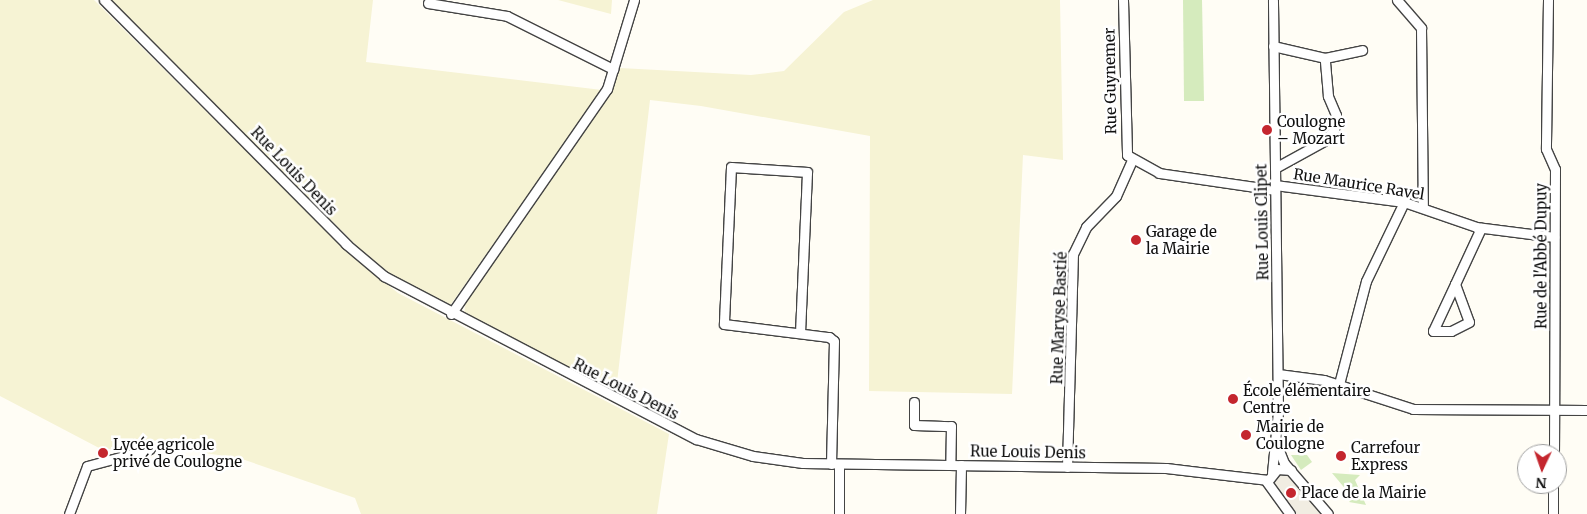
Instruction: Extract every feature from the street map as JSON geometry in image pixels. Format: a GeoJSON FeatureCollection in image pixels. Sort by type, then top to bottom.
{"type":"FeatureCollection","features":[{"type":"Feature","properties":{"kind":"street","name":"Rue Louis Denis"},"geometry":{"type":"LineString","coordinates":[[104,0],[360,257],[450,314],[696,439],[765,459],[835,464],[1173,468],[1270,476]]}},
{"type":"Feature","properties":{"kind":"street"},"geometry":{"type":"LineString","coordinates":[[450,314],[590,116],[613,69],[634,0]]}},
{"type":"Feature","properties":{"kind":"street","name":"Rue Guynemer"},"geometry":{"type":"LineString","coordinates":[[1123,0],[1125,144],[1132,160]]}},
{"type":"Feature","properties":{"kind":"street","name":"Rue Louis Clipet"},"geometry":{"type":"LineString","coordinates":[[1270,476],[1277,443],[1278,374],[1273,0]]}},
{"type":"Feature","properties":{"kind":"street"},"geometry":{"type":"LineString","coordinates":[[1397,0],[1421,28],[1423,207]]}},
{"type":"Feature","properties":{"kind":"street","name":"Rue de l'Abbé Dupuy"},"geometry":{"type":"LineString","coordinates":[[1548,0],[1546,149],[1555,169],[1554,444]]}},
{"type":"Feature","properties":{"kind":"street"},"geometry":{"type":"LineString","coordinates":[[428,3],[507,16],[613,69]]}},
{"type":"Feature","properties":{"kind":"street"},"geometry":{"type":"LineString","coordinates":[[1273,46],[1324,58],[1362,50]]}},
{"type":"Feature","properties":{"kind":"street"},"geometry":{"type":"LineString","coordinates":[[1275,168],[1324,141],[1334,130],[1336,115],[1328,96],[1324,58]]}},
{"type":"Feature","properties":{"kind":"street","name":"Rue Maurice Ravel"},"geometry":{"type":"LineString","coordinates":[[1132,160],[1165,175],[1404,202],[1481,228],[1554,237]]}},
{"type":"Feature","properties":{"kind":"street","name":"Rue Maryse Bastié"},"geometry":{"type":"LineString","coordinates":[[1067,467],[1073,254],[1086,228],[1116,196],[1132,160]]}},
{"type":"Feature","properties":{"kind":"street"},"geometry":{"type":"LineString","coordinates":[[800,332],[807,172],[731,167],[724,324],[800,332],[829,337],[834,342],[835,464],[839,514]]}},
{"type":"Feature","properties":{"kind":"street"},"geometry":{"type":"LineString","coordinates":[[1338,384],[1366,281],[1404,202]]}},
{"type":"Feature","properties":{"kind":"street"},"geometry":{"type":"LineString","coordinates":[[1454,284],[1469,322],[1451,331],[1433,331],[1454,284],[1481,228]]}},
{"type":"Feature","properties":{"kind":"street"},"geometry":{"type":"LineString","coordinates":[[1278,374],[1338,384],[1413,409],[1587,410]]}},
{"type":"Feature","properties":{"kind":"street"},"geometry":{"type":"LineString","coordinates":[[914,402],[914,425],[951,426],[950,465]]}},
{"type":"Feature","properties":{"kind":"street","name":"Rue Louis Clipet"},"geometry":{"type":"LineString","coordinates":[[1277,443],[1291,470]]}},
{"type":"Feature","properties":{"kind":"street"},"geometry":{"type":"LineString","coordinates":[[69,514],[87,466],[150,449]]}},
{"type":"Feature","properties":{"kind":"street"},"geometry":{"type":"LineString","coordinates":[[960,514],[961,465]]}},
{"type":"Feature","properties":{"kind":"street"},"geometry":{"type":"LineString","coordinates":[[1290,514],[1270,491],[1270,476],[1280,468],[1291,470],[1328,513]]}},
{"type":"Feature","properties":{"kind":"street"},"geometry":{"type":"LineString","coordinates":[[1553,514],[1554,494]]}},
{"type":"Feature","properties":{"kind":"shaded area"},"geometry":{"type":"Polygon","coordinates":[[[0,0],[94,0],[348,253],[398,293],[669,434],[657,514],[361,514],[355,498],[239,458],[170,448],[101,449],[0,396],[0,0]]]}},
{"type":"Feature","properties":{"kind":"shaded area"},"geometry":{"type":"Polygon","coordinates":[[[111,0],[373,0],[366,62],[602,90],[449,307],[391,274],[363,252],[111,0]]]}},
{"type":"Feature","properties":{"kind":"shaded area"},"geometry":{"type":"Polygon","coordinates":[[[558,0],[612,0],[611,14],[558,0]]]}},
{"type":"Feature","properties":{"kind":"shaded area"},"geometry":{"type":"Polygon","coordinates":[[[873,0],[1060,0],[1063,160],[1023,155],[1012,394],[869,391],[870,136],[701,106],[650,100],[616,391],[464,315],[466,298],[608,97],[620,68],[751,75],[784,71],[844,12],[873,0]]]}},
{"type":"Feature","properties":{"kind":"shaded area","name":"Place de la Mairie"},"geometry":{"type":"Polygon","coordinates":[[[1278,473],[1288,473],[1325,514],[1294,514],[1271,485],[1278,473]]]}},
{"type":"Feature","properties":{"kind":"green space"},"geometry":{"type":"Polygon","coordinates":[[[1183,0],[1202,0],[1204,101],[1184,101],[1183,0]]]}},
{"type":"Feature","properties":{"kind":"green space"},"geometry":{"type":"Polygon","coordinates":[[[1291,455],[1307,455],[1312,462],[1301,470],[1291,455]]]}},
{"type":"Feature","properties":{"kind":"green space"},"geometry":{"type":"Polygon","coordinates":[[[1332,473],[1360,475],[1355,480],[1366,505],[1349,502],[1353,498],[1332,473]]]}},
{"type":"Feature","properties":{"kind":"place","name":"Coulogne – Mozart"},"geometry":{"type":"Point","coordinates":[1267,130]}},
{"type":"Feature","properties":{"kind":"place","name":"Garage de la Mairie"},"geometry":{"type":"Point","coordinates":[1136,240]}},
{"type":"Feature","properties":{"kind":"place","name":"École élémentaire Centre"},"geometry":{"type":"Point","coordinates":[1233,399]}},
{"type":"Feature","properties":{"kind":"place","name":"Mairie de Coulogne"},"geometry":{"type":"Point","coordinates":[1246,435]}},
{"type":"Feature","properties":{"kind":"place","name":"Lycée agricole privé de Coulogne"},"geometry":{"type":"Point","coordinates":[103,453]}},
{"type":"Feature","properties":{"kind":"place","name":"Carrefour Express"},"geometry":{"type":"Point","coordinates":[1341,456]}},
{"type":"Feature","properties":{"kind":"place","name":"Place de la Mairie"},"geometry":{"type":"Point","coordinates":[1291,493]}}]}
